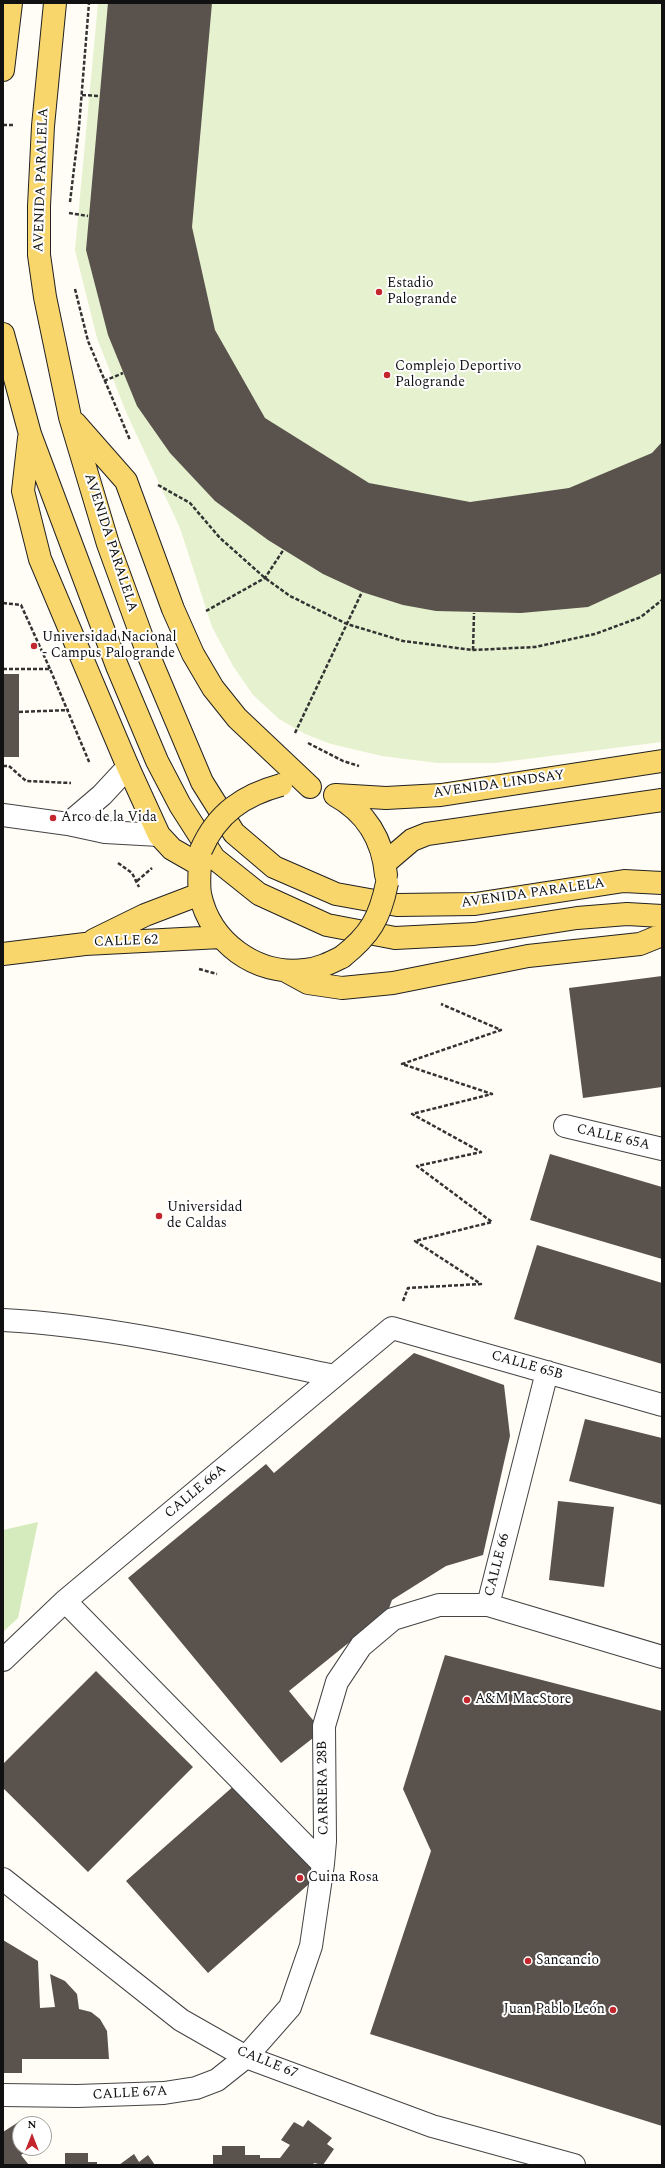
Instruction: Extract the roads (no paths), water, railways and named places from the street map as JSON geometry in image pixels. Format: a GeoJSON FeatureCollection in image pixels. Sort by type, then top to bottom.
{"type":"FeatureCollection","features":[{"type":"Feature","properties":{"kind":"main road"},"geometry":{"type":"LineString","coordinates":[[3,70],[11,3]]}},
{"type":"Feature","properties":{"kind":"main road","name":"AVENIDA PARALELA"},"geometry":{"type":"LineString","coordinates":[[55,3],[43,120],[39,206],[39,255],[45,297],[70,417],[108,544],[148,654],[202,782],[234,833],[274,866],[336,894],[397,905],[475,904],[624,882],[662,883]]}},
{"type":"Feature","properties":{"kind":"main road"},"geometry":{"type":"LineString","coordinates":[[3,334],[30,434],[117,666],[157,761],[180,805],[214,858],[259,894],[327,925],[395,938],[474,934],[584,918],[627,914],[662,916]]}},
{"type":"Feature","properties":{"kind":"main road"},"geometry":{"type":"LineString","coordinates":[[70,417],[126,481],[173,609],[193,654],[213,688],[237,718],[310,786]]}},
{"type":"Feature","properties":{"kind":"main road"},"geometry":{"type":"LineString","coordinates":[[30,434],[23,490],[40,559],[128,767],[159,835],[172,849],[200,858]]}},
{"type":"Feature","properties":{"kind":"main road","name":"AVENIDA LINDSAY"},"geometry":{"type":"LineString","coordinates":[[336,795],[386,798],[441,795],[662,761]]}},
{"type":"Feature","properties":{"kind":"main road"},"geometry":{"type":"LineString","coordinates":[[282,785],[310,786],[336,795],[350,804],[363,816],[381,846],[386,873],[382,905],[373,926],[359,943],[342,957],[324,965],[305,970],[286,971],[267,968],[234,950],[221,937],[207,916],[200,894],[200,858],[208,832],[238,803],[259,791],[282,785]]}},
{"type":"Feature","properties":{"kind":"main road"},"geometry":{"type":"LineString","coordinates":[[386,873],[412,840],[427,834],[662,800]]}},
{"type":"Feature","properties":{"kind":"main road","name":"CALLE 62"},"geometry":{"type":"LineString","coordinates":[[85,944],[145,915],[200,894]]}},
{"type":"Feature","properties":{"kind":"main road"},"geometry":{"type":"LineString","coordinates":[[286,971],[308,983],[342,988],[393,983],[528,956],[640,944],[662,935]]}},
{"type":"Feature","properties":{"kind":"main road","name":"CALLE 62"},"geometry":{"type":"LineString","coordinates":[[85,944],[221,937]]}},
{"type":"Feature","properties":{"kind":"main road"},"geometry":{"type":"LineString","coordinates":[[3,954],[85,944]]}},
{"type":"Feature","properties":{"kind":"street"},"geometry":{"type":"LineString","coordinates":[[68,824],[102,795],[128,767]]}},
{"type":"Feature","properties":{"kind":"street"},"geometry":{"type":"LineString","coordinates":[[3,815],[68,824],[105,832],[159,835]]}},
{"type":"Feature","properties":{"kind":"street","name":"CALLE 65A"},"geometry":{"type":"LineString","coordinates":[[565,1126],[662,1149]]}},
{"type":"Feature","properties":{"kind":"street"},"geometry":{"type":"LineString","coordinates":[[3,1320],[87,1327],[334,1376]]}},
{"type":"Feature","properties":{"kind":"street","name":"CALLE 66A"},"geometry":{"type":"LineString","coordinates":[[3,1660],[65,1601],[392,1328]]}},
{"type":"Feature","properties":{"kind":"street","name":"CALLE 65B"},"geometry":{"type":"LineString","coordinates":[[392,1328],[662,1405]]}},
{"type":"Feature","properties":{"kind":"street","name":"CALLE 66"},"geometry":{"type":"LineString","coordinates":[[546,1372],[488,1605],[662,1657]]}},
{"type":"Feature","properties":{"kind":"street"},"geometry":{"type":"LineString","coordinates":[[65,1601],[323,1864]]}},
{"type":"Feature","properties":{"kind":"street","name":"CARRERA 28B"},"geometry":{"type":"LineString","coordinates":[[246,2057],[290,2007],[311,1946],[325,1841],[324,1726],[337,1682],[361,1646],[393,1619],[438,1605],[488,1605]]}},
{"type":"Feature","properties":{"kind":"street","name":"CALLE 67"},"geometry":{"type":"LineString","coordinates":[[3,1879],[181,2020],[246,2057],[510,2156],[574,2165]]}},
{"type":"Feature","properties":{"kind":"street","name":"CALLE 67A"},"geometry":{"type":"LineString","coordinates":[[3,2095],[76,2096],[156,2094],[196,2088],[217,2080],[246,2057]]}},
{"type":"Feature","properties":{"kind":"place","name":"Estadio Palogrande"},"geometry":{"type":"Point","coordinates":[379,292]}},
{"type":"Feature","properties":{"kind":"place","name":"Complejo Deportivo Palogrande"},"geometry":{"type":"Point","coordinates":[387,375]}},
{"type":"Feature","properties":{"kind":"place","name":"Universidad Nacional - Campus Palogrande"},"geometry":{"type":"Point","coordinates":[34,646]}},
{"type":"Feature","properties":{"kind":"place","name":"Arco de la Vida"},"geometry":{"type":"Point","coordinates":[53,818]}},
{"type":"Feature","properties":{"kind":"place","name":"Universidad de Caldas"},"geometry":{"type":"Point","coordinates":[159,1216]}},
{"type":"Feature","properties":{"kind":"place","name":"A&M MacStore"},"geometry":{"type":"Point","coordinates":[467,1700]}},
{"type":"Feature","properties":{"kind":"place","name":"Cuina Rosa"},"geometry":{"type":"Point","coordinates":[300,1878]}},
{"type":"Feature","properties":{"kind":"place","name":"Sancancio"},"geometry":{"type":"Point","coordinates":[528,1961]}},
{"type":"Feature","properties":{"kind":"place","name":"Juan Pablo León"},"geometry":{"type":"Point","coordinates":[613,2010]}}]}
